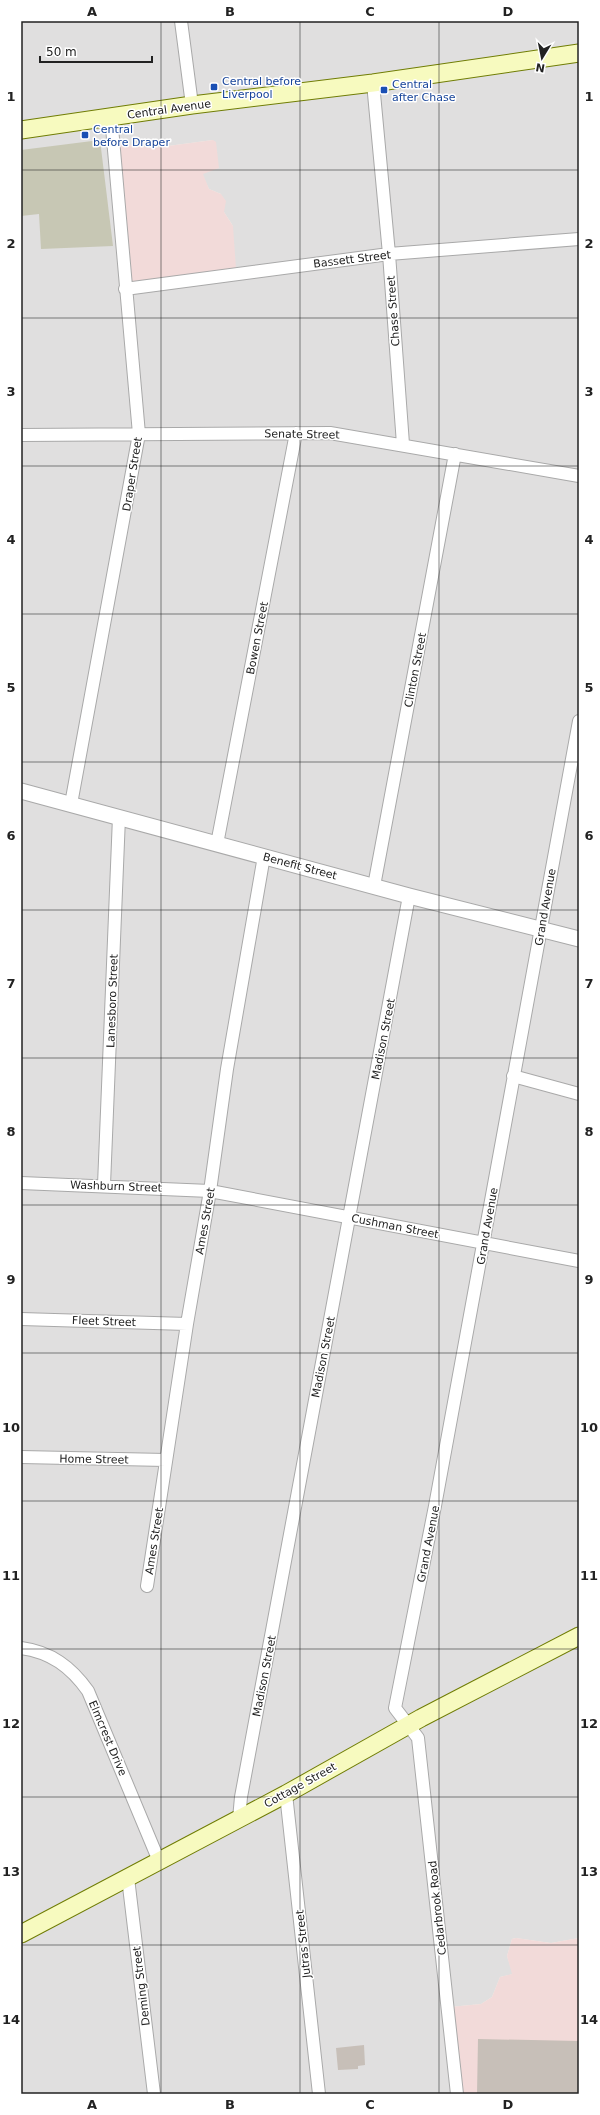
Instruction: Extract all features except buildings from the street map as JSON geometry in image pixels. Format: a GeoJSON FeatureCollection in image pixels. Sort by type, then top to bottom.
{"type":"FeatureCollection","features":[{"type":"Feature","properties":{"kind":"main road","name":"Central Avenue"},"geometry":{"type":"LineString","coordinates":[[21,130],[111,116],[373,83],[579,53]]}},
{"type":"Feature","properties":{"kind":"main road","name":"Cottage Street"},"geometry":{"type":"LineString","coordinates":[[21,1934],[286,1794],[408,1726],[579,1636]]}},
{"type":"Feature","properties":{"kind":"street"},"geometry":{"type":"LineString","coordinates":[[181,21],[192,105]]}},
{"type":"Feature","properties":{"kind":"street","name":"Chase Street"},"geometry":{"type":"LineString","coordinates":[[373,83],[389,254],[402,444]]}},
{"type":"Feature","properties":{"kind":"street","name":"Draper Street"},"geometry":{"type":"LineString","coordinates":[[71,804],[139,434],[125,289],[111,116]]}},
{"type":"Feature","properties":{"kind":"street","name":"Bassett Street"},"geometry":{"type":"LineString","coordinates":[[125,289],[389,254],[579,239]]}},
{"type":"Feature","properties":{"kind":"street","name":"Senate Street"},"geometry":{"type":"LineString","coordinates":[[21,435],[296,432],[330,433],[402,444],[579,476]]}},
{"type":"Feature","properties":{"kind":"street","name":"Bowen Street"},"geometry":{"type":"LineString","coordinates":[[217,844],[296,432]]}},
{"type":"Feature","properties":{"kind":"street","name":"Clinton Street"},"geometry":{"type":"LineString","coordinates":[[374,886],[455,454]]}},
{"type":"Feature","properties":{"kind":"street","name":"Grand Avenue"},"geometry":{"type":"LineString","coordinates":[[408,1726],[396,1708],[484,1243],[513,1076],[579,721]]}},
{"type":"Feature","properties":{"kind":"street","name":"Benefit Street"},"geometry":{"type":"LineString","coordinates":[[21,791],[120,816],[409,896],[579,938]]}},
{"type":"Feature","properties":{"kind":"street","name":"Lanesboro Street"},"geometry":{"type":"LineString","coordinates":[[104,1185],[120,816]]}},
{"type":"Feature","properties":{"kind":"street","name":"Ames Street"},"geometry":{"type":"LineString","coordinates":[[147,1586],[187,1324],[210,1191],[227,1069],[264,856]]}},
{"type":"Feature","properties":{"kind":"street","name":"Madison Street"},"geometry":{"type":"LineString","coordinates":[[239,1819],[242,1790],[409,896]]}},
{"type":"Feature","properties":{"kind":"street"},"geometry":{"type":"LineString","coordinates":[[513,1076],[579,1094]]}},
{"type":"Feature","properties":{"kind":"street","name":"Washburn Street"},"geometry":{"type":"LineString","coordinates":[[21,1183],[104,1185],[210,1191]]}},
{"type":"Feature","properties":{"kind":"street","name":"Cushman Street"},"geometry":{"type":"LineString","coordinates":[[210,1191],[579,1261]]}},
{"type":"Feature","properties":{"kind":"street","name":"Fleet Street"},"geometry":{"type":"LineString","coordinates":[[21,1319],[187,1324]]}},
{"type":"Feature","properties":{"kind":"street","name":"Home Street"},"geometry":{"type":"LineString","coordinates":[[21,1457],[166,1460]]}},
{"type":"Feature","properties":{"kind":"street","name":"Elmcrest Drive"},"geometry":{"type":"LineString","coordinates":[[21,1648],[38,1650],[66,1666],[78,1677],[88,1691],[159,1861]]}},
{"type":"Feature","properties":{"kind":"street","name":"Cedarbrook Road"},"geometry":{"type":"LineString","coordinates":[[408,1726],[418,1738],[457,2094]]}},
{"type":"Feature","properties":{"kind":"street","name":"Jutras Street"},"geometry":{"type":"LineString","coordinates":[[286,1794],[319,2094]]}},
{"type":"Feature","properties":{"kind":"street","name":"Deming Street"},"geometry":{"type":"LineString","coordinates":[[128,1878],[154,2094]]}},
{"type":"Feature","properties":{"kind":"shaded area"},"geometry":{"type":"Polygon","coordinates":[[[21,21],[579,21],[579,1938],[551,1943],[516,1938],[512,1939],[507,1956],[513,1974],[500,1977],[492,1997],[481,2004],[450,2007],[457,2094],[21,2094],[21,21]],[[213,140],[153,148],[116,143],[233,226],[224,212],[221,194],[209,189],[202,174],[213,140]]]}},
{"type":"Feature","properties":{"kind":"shaded area"},"geometry":{"type":"Polygon","coordinates":[[[100,140],[113,246],[41,249],[39,214],[21,216],[21,150],[100,140]]]}},
{"type":"Feature","properties":{"kind":"shaded area"},"geometry":{"type":"Polygon","coordinates":[[[213,140],[216,142],[219,168],[203,174],[209,189],[221,194],[226,201],[224,212],[233,226],[236,269],[129,284],[116,143],[153,148],[213,140]]]}},
{"type":"Feature","properties":{"kind":"shaded area"},"geometry":{"type":"Polygon","coordinates":[[[516,1938],[551,1943],[579,1938],[579,2094],[457,2094],[450,2007],[481,2004],[492,1997],[500,1977],[512,1974],[507,1956],[512,1939],[516,1938]]]}},
{"type":"Feature","properties":{"kind":"place","name":"Central before Liverpool"},"geometry":{"type":"Point","coordinates":[214,87]}},
{"type":"Feature","properties":{"kind":"place","name":"Central after Chase"},"geometry":{"type":"Point","coordinates":[384,90]}},
{"type":"Feature","properties":{"kind":"place","name":"Central before Draper"},"geometry":{"type":"Point","coordinates":[85,135]}}]}
